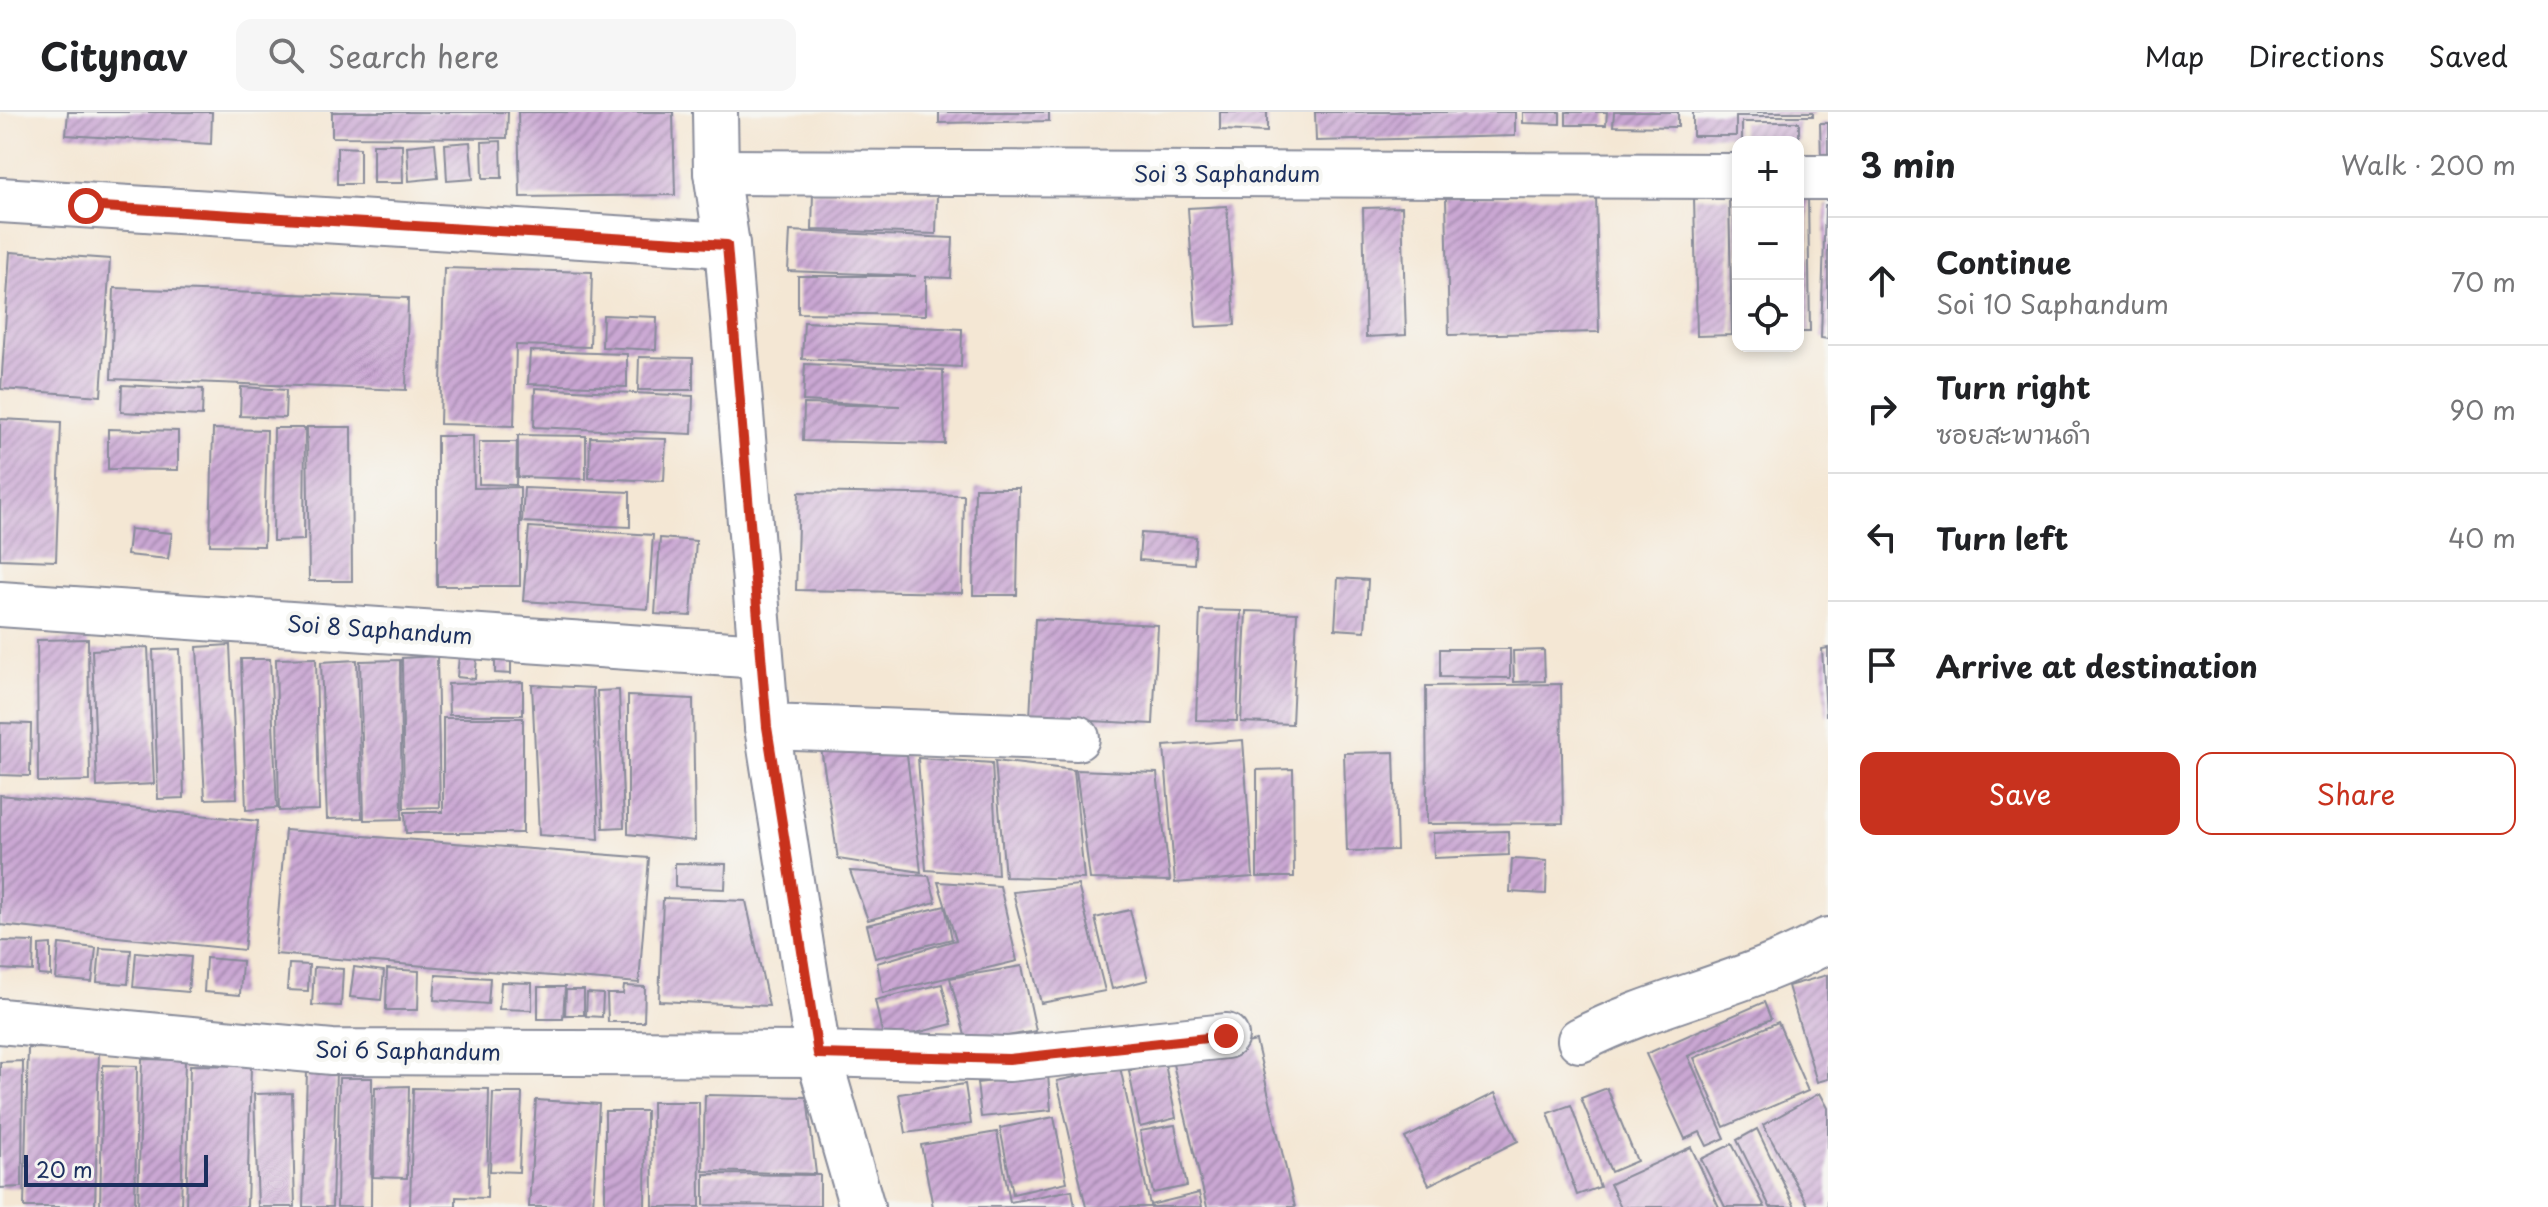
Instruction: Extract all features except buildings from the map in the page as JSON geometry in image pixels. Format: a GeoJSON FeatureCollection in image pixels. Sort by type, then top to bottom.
{"type":"FeatureCollection","features":[{"type":"Feature","properties":{"kind":"street"},"geometry":{"type":"LineString","coordinates":[[715,112],[716,172],[727,245],[767,727],[818,1054],[862,1207]]}},
{"type":"Feature","properties":{"kind":"street","name":"Soi 3 Saphandum"},"geometry":{"type":"LineString","coordinates":[[716,172],[1732,176]]}},
{"type":"Feature","properties":{"kind":"street"},"geometry":{"type":"LineString","coordinates":[[1804,177],[1828,177]]}},
{"type":"Feature","properties":{"kind":"street"},"geometry":{"type":"LineString","coordinates":[[0,200],[727,245]]}},
{"type":"Feature","properties":{"kind":"street","name":"Soi 8 Saphandum"},"geometry":{"type":"LineString","coordinates":[[0,604],[760,656]]}},
{"type":"Feature","properties":{"kind":"street"},"geometry":{"type":"LineString","coordinates":[[767,727],[1077,738]]}},
{"type":"Feature","properties":{"kind":"street"},"geometry":{"type":"LineString","coordinates":[[1580,1040],[1620,1019],[1751,974],[1828,940]]}},
{"type":"Feature","properties":{"kind":"street","name":"Soi 6 Saphandum"},"geometry":{"type":"LineString","coordinates":[[0,1021],[332,1052],[818,1054],[1009,1059],[1226,1036]]}},
{"type":"Feature","properties":{"kind":"route"},"geometry":{"type":"LineString","coordinates":[[86,206],[727,245],[767,727],[818,1054],[1009,1059],[1226,1036]]}}]}
